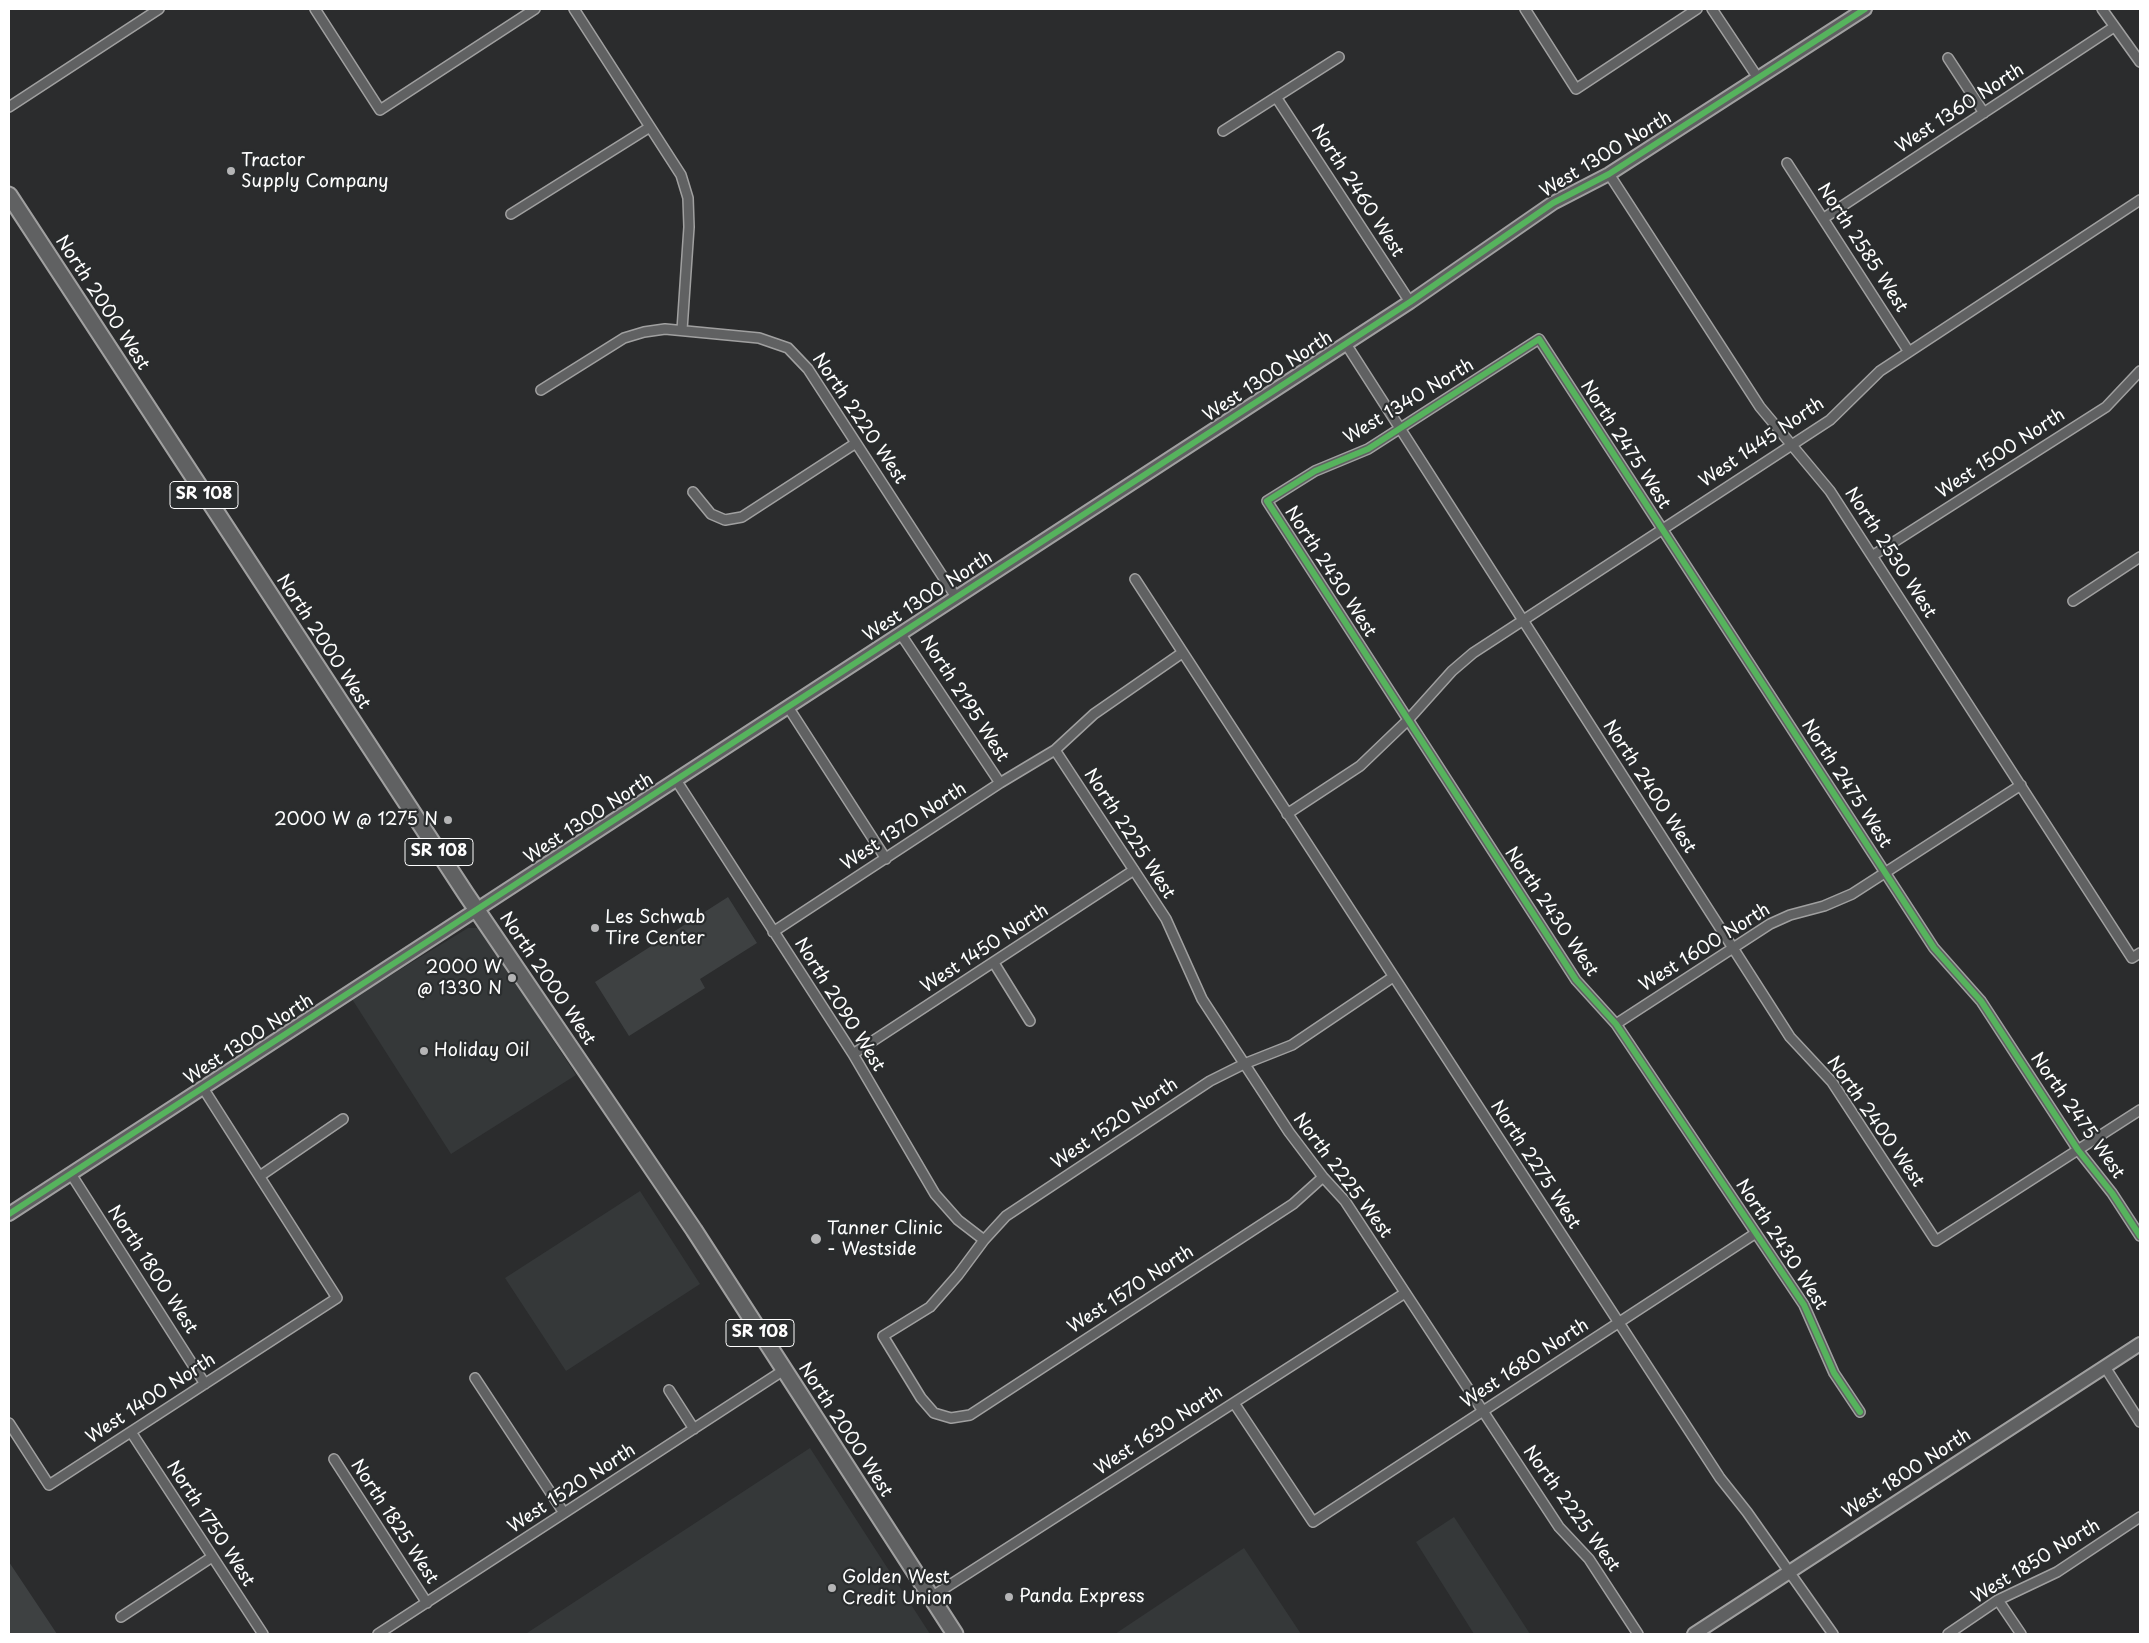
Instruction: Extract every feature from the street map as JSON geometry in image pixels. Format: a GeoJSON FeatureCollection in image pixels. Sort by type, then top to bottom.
{"type":"FeatureCollection","features":[{"type":"Feature","properties":{"kind":"main road","name":"North 2000 West"},"geometry":{"type":"LineString","coordinates":[[9,195],[478,910],[694,1230],[955,1634]]}},
{"type":"Feature","properties":{"kind":"street"},"geometry":{"type":"LineString","coordinates":[[9,107],[159,9]]}},
{"type":"Feature","properties":{"kind":"street"},"geometry":{"type":"LineString","coordinates":[[315,9],[380,110],[535,9]]}},
{"type":"Feature","properties":{"kind":"street"},"geometry":{"type":"LineString","coordinates":[[574,9],[681,175],[688,198],[689,228],[682,330]]}},
{"type":"Feature","properties":{"kind":"street"},"geometry":{"type":"LineString","coordinates":[[1525,9],[1576,89],[1696,9]]}},
{"type":"Feature","properties":{"kind":"street"},"geometry":{"type":"LineString","coordinates":[[1712,9],[1758,78]]}},
{"type":"Feature","properties":{"kind":"street","name":"West 1300 North"},"geometry":{"type":"LineString","coordinates":[[9,1214],[647,801],[900,633],[1346,344],[1553,203],[1608,174],[1865,9]]}},
{"type":"Feature","properties":{"kind":"street"},"geometry":{"type":"LineString","coordinates":[[2102,9],[2140,62]]}},
{"type":"Feature","properties":{"kind":"street","name":"West 1360 North"},"geometry":{"type":"LineString","coordinates":[[1824,218],[2114,27]]}},
{"type":"Feature","properties":{"kind":"street"},"geometry":{"type":"LineString","coordinates":[[1223,131],[1339,56]]}},
{"type":"Feature","properties":{"kind":"street"},"geometry":{"type":"LineString","coordinates":[[1948,58],[1984,113]]}},
{"type":"Feature","properties":{"kind":"street","name":"North 2460 West"},"geometry":{"type":"LineString","coordinates":[[1276,97],[1410,302]]}},
{"type":"Feature","properties":{"kind":"street"},"geometry":{"type":"LineString","coordinates":[[511,214],[650,127]]}},
{"type":"Feature","properties":{"kind":"street","name":"North 2585 West"},"geometry":{"type":"LineString","coordinates":[[1787,162],[1910,352]]}},
{"type":"Feature","properties":{"kind":"street","name":"North 2530 West"},"geometry":{"type":"LineString","coordinates":[[1608,174],[1760,407],[1830,491],[2021,785],[2136,955]]}},
{"type":"Feature","properties":{"kind":"street","name":"West 1445 North"},"geometry":{"type":"LineString","coordinates":[[1408,720],[1452,671],[1473,653],[1830,420],[1880,371],[2140,200]]}},
{"type":"Feature","properties":{"kind":"street","name":"North 2220 West"},"geometry":{"type":"LineString","coordinates":[[541,390],[624,338],[665,329],[759,338],[788,348],[808,369],[956,597]]}},
{"type":"Feature","properties":{"kind":"street","name":"West 1340 North"},"geometry":{"type":"LineString","coordinates":[[1267,501],[1315,471],[1368,450],[1399,428],[1539,339]]}},
{"type":"Feature","properties":{"kind":"street","name":"North 2475 West"},"geometry":{"type":"LineString","coordinates":[[1539,339],[1934,948],[1981,1001],[2078,1150],[2112,1192],[2140,1236]]}},
{"type":"Feature","properties":{"kind":"street","name":"North 2400 West"},"geometry":{"type":"LineString","coordinates":[[1346,344],[1790,1037],[1832,1082],[1936,1240],[2078,1150]]}},
{"type":"Feature","properties":{"kind":"street","name":"West 1500 North"},"geometry":{"type":"LineString","coordinates":[[1872,556],[2106,407],[2140,371]]}},
{"type":"Feature","properties":{"kind":"street"},"geometry":{"type":"LineString","coordinates":[[692,492],[711,514],[725,520],[742,517],[856,443]]}},
{"type":"Feature","properties":{"kind":"street","name":"North 2430 West"},"geometry":{"type":"LineString","coordinates":[[1267,501],[1576,980],[1616,1024],[1804,1305],[1834,1373],[1860,1412]]}},
{"type":"Feature","properties":{"kind":"street"},"geometry":{"type":"LineString","coordinates":[[2073,601],[2140,557]]}},
{"type":"Feature","properties":{"kind":"street","name":"North 2275 West"},"geometry":{"type":"LineString","coordinates":[[1135,579],[1720,1478],[1747,1512],[1789,1572]]}},
{"type":"Feature","properties":{"kind":"street","name":"North 2195 West"},"geometry":{"type":"LineString","coordinates":[[900,633],[1000,783]]}},
{"type":"Feature","properties":{"kind":"street","name":"West 1370 North"},"geometry":{"type":"LineString","coordinates":[[773,932],[1000,783],[1055,750],[1094,714],[1182,653]]}},
{"type":"Feature","properties":{"kind":"street"},"geometry":{"type":"LineString","coordinates":[[788,707],[886,859]]}},
{"type":"Feature","properties":{"kind":"street"},"geometry":{"type":"LineString","coordinates":[[1287,814],[1360,766],[1408,720]]}},
{"type":"Feature","properties":{"kind":"street","name":"North 2225 West"},"geometry":{"type":"LineString","coordinates":[[1055,750],[1166,919],[1202,999],[1244,1064],[1289,1132],[1323,1177],[1345,1201],[1559,1527],[1589,1559],[1638,1634]]}},
{"type":"Feature","properties":{"kind":"street","name":"North 2090 West"},"geometry":{"type":"LineString","coordinates":[[676,780],[852,1054],[935,1194],[958,1220],[984,1240]]}},
{"type":"Feature","properties":{"kind":"street","name":"West 1600 North"},"geometry":{"type":"LineString","coordinates":[[1616,1024],[1770,924],[1790,915],[1834,902],[1852,894],[2021,785]]}},
{"type":"Feature","properties":{"kind":"street","name":"West 1450 North"},"geometry":{"type":"LineString","coordinates":[[852,1054],[1134,870]]}},
{"type":"Feature","properties":{"kind":"street"},"geometry":{"type":"LineString","coordinates":[[994,963],[1030,1022]]}},
{"type":"Feature","properties":{"kind":"street","name":"West 1520 North"},"geometry":{"type":"LineString","coordinates":[[883,1336],[930,1307],[958,1276],[984,1240],[1014,1210],[1210,1081],[1244,1064],[1292,1045],[1393,976]]}},
{"type":"Feature","properties":{"kind":"street"},"geometry":{"type":"LineString","coordinates":[[203,1088],[260,1176],[343,1119]]}},
{"type":"Feature","properties":{"kind":"street"},"geometry":{"type":"LineString","coordinates":[[2078,1150],[2139,1111]]}},
{"type":"Feature","properties":{"kind":"street","name":"North 1800 West"},"geometry":{"type":"LineString","coordinates":[[71,1174],[205,1384]]}},
{"type":"Feature","properties":{"kind":"street","name":"West 1400 North"},"geometry":{"type":"LineString","coordinates":[[9,1423],[49,1485],[337,1298],[260,1176]]}},
{"type":"Feature","properties":{"kind":"street","name":"West 1570 North"},"geometry":{"type":"LineString","coordinates":[[883,1336],[921,1398],[934,1412],[951,1418],[970,1415],[1293,1204],[1323,1177]]}},
{"type":"Feature","properties":{"kind":"street","name":"West 1680 North"},"geometry":{"type":"LineString","coordinates":[[1234,1403],[1312,1522],[1756,1233]]}},
{"type":"Feature","properties":{"kind":"street","name":"West 1630 North"},"geometry":{"type":"LineString","coordinates":[[931,1597],[1405,1293]]}},
{"type":"Feature","properties":{"kind":"street","name":"West 1800 North"},"geometry":{"type":"LineString","coordinates":[[1694,1634],[2140,1344]]}},
{"type":"Feature","properties":{"kind":"street"},"geometry":{"type":"LineString","coordinates":[[2105,1366],[2140,1422]]}},
{"type":"Feature","properties":{"kind":"street","name":"West 1520 North"},"geometry":{"type":"LineString","coordinates":[[378,1634],[784,1370]]}},
{"type":"Feature","properties":{"kind":"street"},"geometry":{"type":"LineString","coordinates":[[475,1378],[564,1513]]}},
{"type":"Feature","properties":{"kind":"street"},"geometry":{"type":"LineString","coordinates":[[669,1390],[694,1429]]}},
{"type":"Feature","properties":{"kind":"street","name":"North 1750 West"},"geometry":{"type":"LineString","coordinates":[[131,1432],[262,1634]]}},
{"type":"Feature","properties":{"kind":"street","name":"North 1825 West"},"geometry":{"type":"LineString","coordinates":[[334,1459],[427,1603]]}},
{"type":"Feature","properties":{"kind":"street","name":"West 1850 North"},"geometry":{"type":"LineString","coordinates":[[1948,1634],[1998,1600],[2057,1572],[2140,1517]]}},
{"type":"Feature","properties":{"kind":"street"},"geometry":{"type":"LineString","coordinates":[[121,1617],[212,1557]]}},
{"type":"Feature","properties":{"kind":"street"},"geometry":{"type":"LineString","coordinates":[[1789,1572],[1832,1634]]}},
{"type":"Feature","properties":{"kind":"street"},"geometry":{"type":"LineString","coordinates":[[1998,1600],[2021,1634]]}},
{"type":"Feature","properties":{"kind":"shaded area"},"geometry":{"type":"Polygon","coordinates":[[[728,897],[757,943],[700,979],[705,988],[629,1036],[595,982],[728,897]]]}},
{"type":"Feature","properties":{"kind":"shaded area"},"geometry":{"type":"Polygon","coordinates":[[[468,928],[478,928],[486,937],[576,1075],[451,1154],[352,999],[468,928]]]}},
{"type":"Feature","properties":{"kind":"shaded area"},"geometry":{"type":"Polygon","coordinates":[[[640,1191],[700,1284],[566,1371],[505,1278],[640,1191]]]}},
{"type":"Feature","properties":{"kind":"shaded area"},"geometry":{"type":"Polygon","coordinates":[[[810,1448],[930,1634],[525,1634],[527,1633],[810,1448]]]}},
{"type":"Feature","properties":{"kind":"shaded area"},"geometry":{"type":"Polygon","coordinates":[[[1454,1517],[1530,1634],[1474,1634],[1416,1542],[1454,1517]]]}},
{"type":"Feature","properties":{"kind":"shaded area"},"geometry":{"type":"Polygon","coordinates":[[[1244,1548],[1301,1634],[1115,1634],[1244,1548]]]}},
{"type":"Feature","properties":{"kind":"shaded area"},"geometry":{"type":"Polygon","coordinates":[[[9,1562],[57,1634],[9,1634],[9,1562]]]}},
{"type":"Feature","properties":{"kind":"cycle path"},"geometry":{"type":"LineString","coordinates":[[9,1214],[1410,302],[1553,203],[1609,174],[1865,9]]}},
{"type":"Feature","properties":{"kind":"cycle path"},"geometry":{"type":"LineString","coordinates":[[1860,1412],[1834,1373],[1804,1305],[1616,1024],[1576,980],[1267,501],[1315,471],[1368,449],[1539,339],[1934,948],[1981,1001],[2078,1150],[2112,1193],[2140,1236]]}},
{"type":"Feature","properties":{"kind":"place","name":"Tractor Supply Company"},"geometry":{"type":"Point","coordinates":[231,171]}},
{"type":"Feature","properties":{"kind":"place","name":"2000 W @ 1275 N"},"geometry":{"type":"Point","coordinates":[448,820]}},
{"type":"Feature","properties":{"kind":"place","name":"Les Schwab Tire Center"},"geometry":{"type":"Point","coordinates":[595,928]}},
{"type":"Feature","properties":{"kind":"place","name":"2000 W @ 1330 N"},"geometry":{"type":"Point","coordinates":[512,978]}},
{"type":"Feature","properties":{"kind":"place","name":"Holiday Oil"},"geometry":{"type":"Point","coordinates":[424,1051]}},
{"type":"Feature","properties":{"kind":"place","name":"Tanner Clinic - Westside"},"geometry":{"type":"Point","coordinates":[816,1239]}},
{"type":"Feature","properties":{"kind":"place","name":"Golden West Credit Union"},"geometry":{"type":"Point","coordinates":[832,1588]}},
{"type":"Feature","properties":{"kind":"place","name":"Panda Express"},"geometry":{"type":"Point","coordinates":[1009,1597]}}]}
